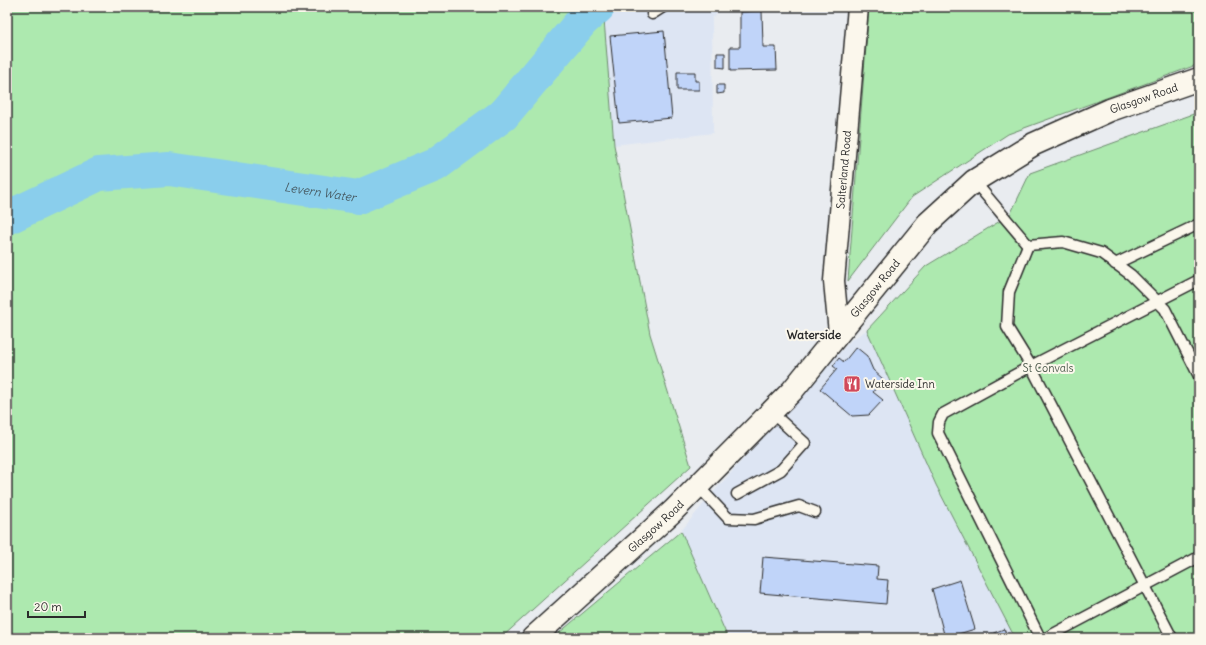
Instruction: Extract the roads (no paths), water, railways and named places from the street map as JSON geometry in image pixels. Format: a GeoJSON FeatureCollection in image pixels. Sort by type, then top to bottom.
{"type":"FeatureCollection","features":[{"type":"Feature","properties":{"kind":"main road","name":"Glasgow Road"},"geometry":{"type":"LineString","coordinates":[[533,638],[673,511],[792,391],[928,223],[974,181],[1034,144],[1110,110],[1199,79]]}},
{"type":"Feature","properties":{"kind":"street","name":"Salterland Road"},"geometry":{"type":"LineString","coordinates":[[839,333],[834,281],[858,7]]}},
{"type":"Feature","properties":{"kind":"lane"},"geometry":{"type":"LineString","coordinates":[[652,14],[663,7]]}},
{"type":"Feature","properties":{"kind":"lane"},"geometry":{"type":"LineString","coordinates":[[974,181],[1028,245]]}},
{"type":"Feature","properties":{"kind":"lane"},"geometry":{"type":"LineString","coordinates":[[1115,264],[1199,224]]}},
{"type":"Feature","properties":{"kind":"lane"},"geometry":{"type":"LineString","coordinates":[[1028,245],[1063,242],[1100,253],[1115,264],[1166,309],[1199,376]]}},
{"type":"Feature","properties":{"kind":"lane"},"geometry":{"type":"LineString","coordinates":[[1028,245],[1009,292],[1007,327],[1031,366],[1146,585],[1172,638]]}},
{"type":"Feature","properties":{"kind":"lane"},"geometry":{"type":"LineString","coordinates":[[1040,638],[938,433],[939,422],[944,414],[1031,366],[1199,280]]}},
{"type":"Feature","properties":{"kind":"lane"},"geometry":{"type":"LineString","coordinates":[[737,494],[781,470],[805,443],[771,412]]}},
{"type":"Feature","properties":{"kind":"lane"},"geometry":{"type":"LineString","coordinates":[[698,486],[728,518],[754,519],[799,506],[815,512]]}},
{"type":"Feature","properties":{"kind":"lane"},"geometry":{"type":"LineString","coordinates":[[1046,638],[1199,557]]}},
{"type":"Feature","properties":{"kind":"waterway","name":"Levern Water"},"geometry":{"type":"LineString","coordinates":[[7,218],[99,174],[169,169],[358,197],[435,165],[503,115],[582,21],[598,7]]}},
{"type":"Feature","properties":{"kind":"place","name":"Waterside Inn"},"geometry":{"type":"Point","coordinates":[852,384]}},
{"type":"Feature","properties":{"kind":"district","name":"Waterside"},"geometry":{"type":"Point","coordinates":[814,334]}},
{"type":"Feature","properties":{"kind":"park label","name":"St Convals"},"geometry":{"type":"Point","coordinates":[1048,368]}}]}
